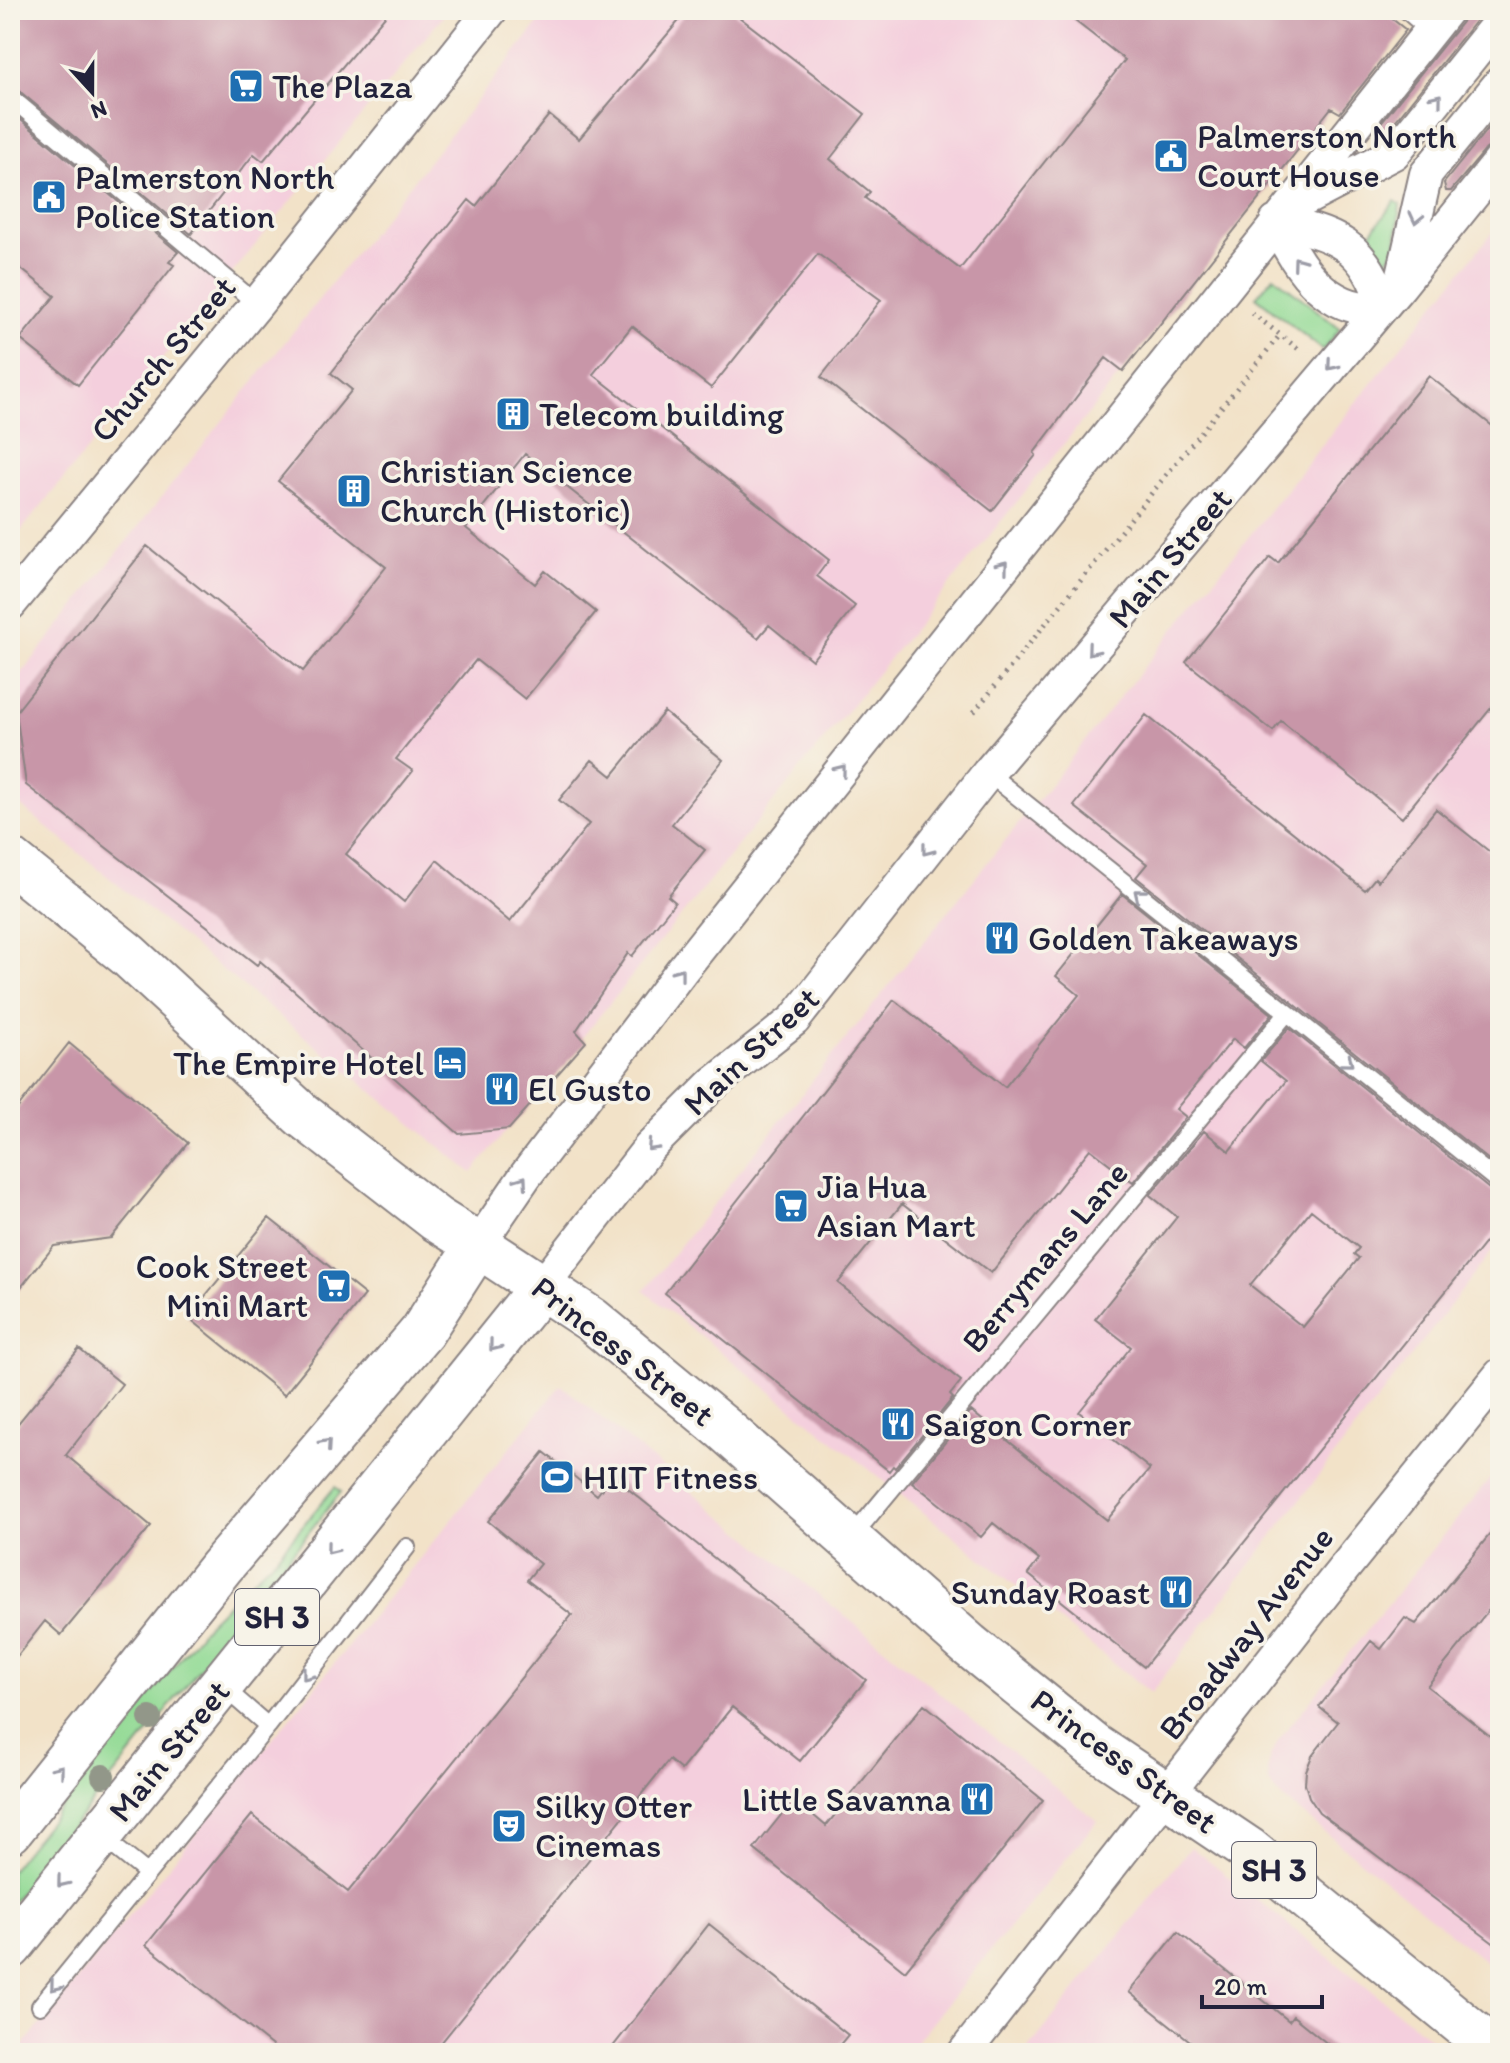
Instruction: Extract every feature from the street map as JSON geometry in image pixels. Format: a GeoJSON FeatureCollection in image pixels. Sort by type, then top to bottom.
{"type":"FeatureCollection","features":[{"type":"Feature","properties":{"kind":"main road","name":"Princess Street"},"geometry":{"type":"LineString","coordinates":[[10,860],[128,955],[302,1115],[436,1219],[543,1285],[592,1320],[723,1428],[969,1645],[1094,1746],[1249,1850],[1498,2053]]}},
{"type":"Feature","properties":{"kind":"main road","name":"SH 3"},"geometry":{"type":"LineString","coordinates":[[10,1831],[221,1567],[422,1332],[478,1245]]}},
{"type":"Feature","properties":{"kind":"main road","name":"Main Street"},"geometry":{"type":"LineString","coordinates":[[10,1947],[543,1285]]}},
{"type":"Feature","properties":{"kind":"street","name":"Church Street"},"geometry":{"type":"LineString","coordinates":[[10,604],[257,304],[491,10]]}},
{"type":"Feature","properties":{"kind":"street"},"geometry":{"type":"LineString","coordinates":[[478,1245],[526,1175],[682,970],[1439,20]]}},
{"type":"Feature","properties":{"kind":"street"},"geometry":{"type":"LineString","coordinates":[[1282,216],[1394,153],[1500,21]]}},
{"type":"Feature","properties":{"kind":"street"},"geometry":{"type":"LineString","coordinates":[[1392,296],[1426,174],[1500,83]]}},
{"type":"Feature","properties":{"kind":"street","name":"Main Street"},"geometry":{"type":"LineString","coordinates":[[543,1285],[649,1148],[714,1083],[794,1020],[988,773],[1392,296],[1500,161]]}},
{"type":"Feature","properties":{"kind":"street"},"geometry":{"type":"LineString","coordinates":[[1282,216],[1350,247],[1392,296]]}},
{"type":"Feature","properties":{"kind":"street"},"geometry":{"type":"LineString","coordinates":[[1282,216],[1287,248],[1319,288],[1357,307],[1392,296]]}},
{"type":"Feature","properties":{"kind":"street","name":"Broadway Avenue"},"geometry":{"type":"LineString","coordinates":[[964,2053],[1500,1375]]}},
{"type":"Feature","properties":{"kind":"lane"},"geometry":{"type":"LineString","coordinates":[[1406,10],[1439,20]]}},
{"type":"Feature","properties":{"kind":"lane"},"geometry":{"type":"LineString","coordinates":[[10,97],[257,304]]}},
{"type":"Feature","properties":{"kind":"lane"},"geometry":{"type":"LineString","coordinates":[[988,773],[1500,1183]]}},
{"type":"Feature","properties":{"kind":"lane","name":"Berrymans Lane"},"geometry":{"type":"LineString","coordinates":[[849,1540],[1287,1013]]}},
{"type":"Feature","properties":{"kind":"lane"},"geometry":{"type":"LineString","coordinates":[[40,2006],[268,1726],[407,1547]]}},
{"type":"Feature","properties":{"kind":"lane"},"geometry":{"type":"LineString","coordinates":[[221,1686],[268,1726]]}},
{"type":"Feature","properties":{"kind":"lane"},"geometry":{"type":"LineString","coordinates":[[100,1835],[147,1873]]}},
{"type":"Feature","properties":{"kind":"path"},"geometry":{"type":"LineString","coordinates":[[1249,311],[1308,356]]}},
{"type":"Feature","properties":{"kind":"path"},"geometry":{"type":"LineString","coordinates":[[974,712],[1280,335]]}},
{"type":"Feature","properties":{"kind":"shaded area"},"geometry":{"type":"Polygon","coordinates":[[[10,10],[448,10],[10,544],[10,10]]]}},
{"type":"Feature","properties":{"kind":"shaded area"},"geometry":{"type":"Polygon","coordinates":[[[549,10],[1409,10],[1269,180],[1123,371],[472,1173],[10,797],[10,688],[549,10]]]}},
{"type":"Feature","properties":{"kind":"shaded area"},"geometry":{"type":"Polygon","coordinates":[[[1500,223],[1500,1241],[1151,1693],[644,1291],[1500,223]]]}},
{"type":"Feature","properties":{"kind":"shaded area"},"geometry":{"type":"Polygon","coordinates":[[[561,1385],[1097,1821],[907,2053],[17,2053],[561,1385]]]}},
{"type":"Feature","properties":{"kind":"shaded area"},"geometry":{"type":"Polygon","coordinates":[[[1500,1466],[1500,1973],[1275,1792],[1269,1782],[1268,1768],[1271,1754],[1280,1738],[1500,1466]]]}},
{"type":"Feature","properties":{"kind":"shaded area"},"geometry":{"type":"Polygon","coordinates":[[[1191,1847],[1449,2053],[1025,2053],[1191,1847]]]}},
{"type":"Feature","properties":{"kind":"green space"},"geometry":{"type":"Polygon","coordinates":[[[1395,201],[1400,204],[1396,246],[1385,260],[1367,238],[1395,201]]]}},
{"type":"Feature","properties":{"kind":"green space"},"geometry":{"type":"Polygon","coordinates":[[[1274,276],[1340,329],[1323,350],[1256,297],[1274,276]]]}},
{"type":"Feature","properties":{"kind":"green space"},"geometry":{"type":"Polygon","coordinates":[[[335,1487],[341,1492],[10,1905],[10,1871],[209,1622],[277,1556],[335,1487]]]}},
{"type":"Feature","properties":{"kind":"building"},"geometry":{"type":"Polygon","coordinates":[[[25,10],[390,10],[263,161],[254,154],[191,234],[10,86],[10,29],[25,10]]]}},
{"type":"Feature","properties":{"kind":"building"},"geometry":{"type":"Polygon","coordinates":[[[688,10],[730,10],[865,114],[830,159],[870,192],[865,198],[960,269],[1125,60],[1061,10],[1381,10],[1406,30],[1340,113],[1331,108],[1123,371],[1106,358],[992,511],[821,377],[881,300],[818,254],[711,388],[632,326],[593,374],[829,560],[817,576],[855,606],[812,660],[769,625],[758,638],[525,454],[466,528],[535,584],[545,571],[596,612],[525,699],[476,660],[396,759],[413,771],[346,854],[404,902],[437,860],[510,922],[589,824],[559,800],[592,760],[612,776],[664,712],[723,760],[672,824],[705,850],[668,896],[675,902],[632,956],[628,953],[576,1031],[586,1042],[509,1129],[459,1134],[260,961],[257,965],[26,785],[16,712],[147,546],[303,671],[386,567],[278,481],[352,390],[331,373],[469,200],[476,206],[549,115],[579,139],[688,10]]]}},
{"type":"Feature","properties":{"kind":"building"},"geometry":{"type":"Polygon","coordinates":[[[1466,10],[1484,10],[1384,135],[1375,130],[1462,22],[1466,10]]]}},
{"type":"Feature","properties":{"kind":"building","name":"Palmerston North Police Station"},"geometry":{"type":"Polygon","coordinates":[[[10,111],[178,252],[169,262],[174,265],[78,385],[20,339],[55,296],[10,260],[10,111]]]}},
{"type":"Feature","properties":{"kind":"building"},"geometry":{"type":"Polygon","coordinates":[[[1500,113],[1500,142],[1486,149],[1451,191],[1446,191],[1444,183],[1500,113]]]}},
{"type":"Feature","properties":{"kind":"building"},"geometry":{"type":"Polygon","coordinates":[[[1429,376],[1500,432],[1500,697],[1402,818],[1281,721],[1273,731],[1186,662],[1270,557],[1278,563],[1429,376]]]}},
{"type":"Feature","properties":{"kind":"building"},"geometry":{"type":"Polygon","coordinates":[[[1146,715],[1365,890],[1375,878],[1378,881],[1436,809],[1500,860],[1500,1169],[1136,877],[1147,864],[1074,806],[1146,715]]]}},
{"type":"Feature","properties":{"kind":"building"},"geometry":{"type":"Polygon","coordinates":[[[1122,894],[1272,1014],[1244,1048],[1233,1039],[1176,1109],[1186,1117],[1133,1182],[1090,1149],[991,1273],[902,1204],[838,1283],[961,1381],[950,1395],[953,1398],[895,1468],[893,1466],[889,1471],[665,1293],[894,1000],[1005,1087],[1079,995],[1056,976],[1122,894]]]}},
{"type":"Feature","properties":{"kind":"building"},"geometry":{"type":"Polygon","coordinates":[[[1289,1028],[1493,1192],[1500,1194],[1500,1224],[1144,1667],[1028,1574],[1039,1560],[993,1523],[981,1537],[912,1482],[971,1411],[1107,1520],[1150,1469],[1079,1412],[1131,1347],[1095,1319],[1177,1217],[1150,1195],[1204,1131],[1229,1151],[1286,1081],[1261,1061],[1289,1028]],[[1311,1210],[1250,1285],[1303,1327],[1359,1258],[1354,1254],[1359,1248],[1311,1210]]]}},
{"type":"Feature","properties":{"kind":"building"},"geometry":{"type":"Polygon","coordinates":[[[69,1043],[188,1143],[111,1238],[54,1246],[10,1301],[10,1118],[69,1043]]]}},
{"type":"Feature","properties":{"kind":"building"},"geometry":{"type":"Polygon","coordinates":[[[269,1218],[365,1295],[284,1395],[188,1317],[269,1218]]]}},
{"type":"Feature","properties":{"kind":"building"},"geometry":{"type":"Polygon","coordinates":[[[79,1349],[122,1384],[66,1455],[151,1526],[61,1635],[45,1621],[10,1665],[10,1433],[79,1349]]]}},
{"type":"Feature","properties":{"kind":"building"},"geometry":{"type":"Polygon","coordinates":[[[544,1452],[597,1495],[612,1476],[866,1680],[800,1761],[732,1707],[681,1770],[669,1760],[433,2053],[281,2053],[146,1945],[252,1815],[348,1892],[572,1615],[527,1580],[540,1564],[488,1521],[544,1452]]]}},
{"type":"Feature","properties":{"kind":"building"},"geometry":{"type":"Polygon","coordinates":[[[1500,1522],[1500,1596],[1427,1686],[1500,1744],[1500,1948],[1319,1812],[1305,1784],[1312,1756],[1338,1722],[1319,1707],[1371,1641],[1381,1649],[1405,1618],[1416,1624],[1500,1522]]]}},
{"type":"Feature","properties":{"kind":"building"},"geometry":{"type":"Polygon","coordinates":[[[924,1704],[1043,1800],[905,1971],[754,1849],[794,1799],[826,1826],[924,1704]]]}},
{"type":"Feature","properties":{"kind":"building"},"geometry":{"type":"Polygon","coordinates":[[[709,1924],[848,2035],[833,2053],[608,2053],[709,1924]]]}},
{"type":"Feature","properties":{"kind":"building"},"geometry":{"type":"Polygon","coordinates":[[[1178,1932],[1289,2021],[1293,2016],[1339,2053],[1205,2053],[1129,1992],[1178,1932]]]}},
{"type":"Feature","properties":{"kind":"place","name":"The Plaza"},"geometry":{"type":"Point","coordinates":[246,86]}},
{"type":"Feature","properties":{"kind":"place","name":"Palmerston North Court House"},"geometry":{"type":"Point","coordinates":[1171,156]}},
{"type":"Feature","properties":{"kind":"place","name":"Palmerston North Police Station"},"geometry":{"type":"Point","coordinates":[49,197]}},
{"type":"Feature","properties":{"kind":"place","name":"Telecom building"},"geometry":{"type":"Point","coordinates":[513,414]}},
{"type":"Feature","properties":{"kind":"place","name":"Christian Science Church (Historic)"},"geometry":{"type":"Point","coordinates":[354,491]}},
{"type":"Feature","properties":{"kind":"place","name":"Golden Takeaways"},"geometry":{"type":"Point","coordinates":[1002,938]}},
{"type":"Feature","properties":{"kind":"place","name":"The Empire Hotel"},"geometry":{"type":"Point","coordinates":[450,1063]}},
{"type":"Feature","properties":{"kind":"place","name":"El Gusto"},"geometry":{"type":"Point","coordinates":[502,1089]}},
{"type":"Feature","properties":{"kind":"place","name":"Jia Hua Asian Mart"},"geometry":{"type":"Point","coordinates":[791,1206]}},
{"type":"Feature","properties":{"kind":"place","name":"Cook Street Mini Mart"},"geometry":{"type":"Point","coordinates":[334,1286]}},
{"type":"Feature","properties":{"kind":"place","name":"Saigon Corner"},"geometry":{"type":"Point","coordinates":[898,1424]}},
{"type":"Feature","properties":{"kind":"place","name":"HIIT Fitness"},"geometry":{"type":"Point","coordinates":[557,1477]}},
{"type":"Feature","properties":{"kind":"place","name":"Sunday Roast"},"geometry":{"type":"Point","coordinates":[1176,1592]}},
{"type":"Feature","properties":{"kind":"place","name":"Little Savanna"},"geometry":{"type":"Point","coordinates":[977,1799]}},
{"type":"Feature","properties":{"kind":"place","name":"Silky Otter Cinemas"},"geometry":{"type":"Point","coordinates":[509,1826]}}]}
